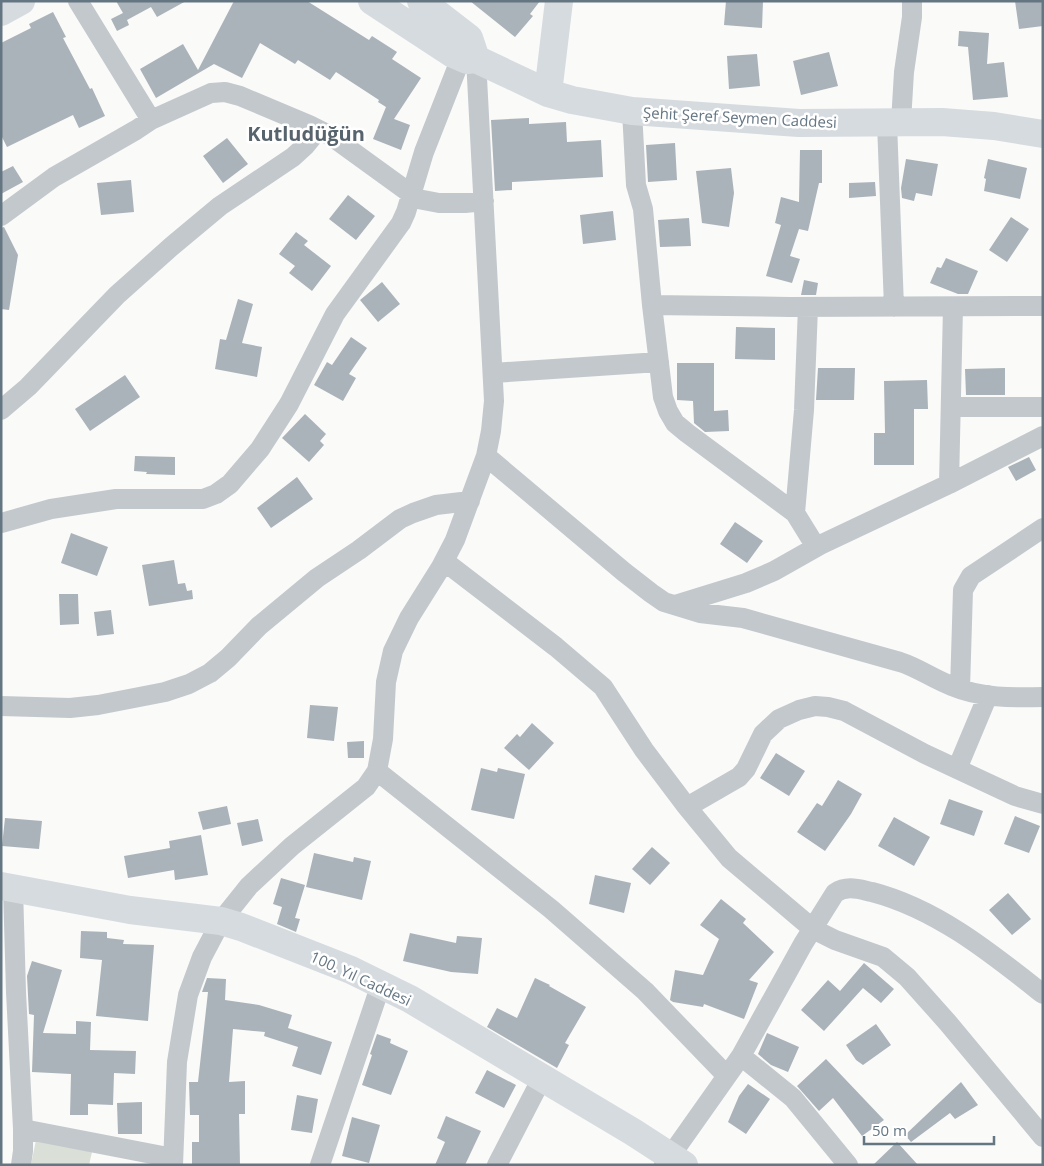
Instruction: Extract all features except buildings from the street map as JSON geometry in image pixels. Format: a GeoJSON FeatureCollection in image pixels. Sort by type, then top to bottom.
{"type":"FeatureCollection","features":[{"type":"Feature","properties":{"kind":"street"},"geometry":{"type":"LineString","coordinates":[[78,1],[151,120]]}},
{"type":"Feature","properties":{"kind":"street","name":"Şehit Şeref Seymen Caddesi"},"geometry":{"type":"LineString","coordinates":[[372,1],[452,54],[548,93],[572,100],[632,111],[798,123],[942,122],[994,126],[1043,134]]}},
{"type":"Feature","properties":{"kind":"street"},"geometry":{"type":"LineString","coordinates":[[23,1129],[173,1161],[176,1062],[188,995],[202,956],[221,921],[248,886],[292,846],[366,787],[377,771],[383,739],[386,682],[393,651],[409,618],[444,561],[470,501],[486,456],[494,401],[484,201],[468,59],[469,38],[421,1]]}},
{"type":"Feature","properties":{"kind":"street"},"geometry":{"type":"LineString","coordinates":[[548,93],[559,1]]}},
{"type":"Feature","properties":{"kind":"street"},"geometry":{"type":"LineString","coordinates":[[894,307],[894,122],[904,72],[912,17],[912,1]]}},
{"type":"Feature","properties":{"kind":"street"},"geometry":{"type":"LineString","coordinates":[[1,523],[51,509],[116,499],[203,499],[216,494],[230,484],[260,449],[289,404],[335,314],[396,230],[406,212],[424,152],[468,59]]}},
{"type":"Feature","properties":{"kind":"street"},"geometry":{"type":"LineString","coordinates":[[1,216],[54,177],[151,120],[211,93],[225,92],[240,96],[318,130],[354,152],[411,196],[418,199],[439,203],[484,201]]}},
{"type":"Feature","properties":{"kind":"street"},"geometry":{"type":"LineString","coordinates":[[632,111],[636,185],[643,209],[663,397],[668,411],[675,422],[687,433],[795,513],[816,547]]}},
{"type":"Feature","properties":{"kind":"street"},"geometry":{"type":"LineString","coordinates":[[1,410],[28,387],[117,295],[172,246],[220,206],[287,162],[305,146],[318,130]]}},
{"type":"Feature","properties":{"kind":"street"},"geometry":{"type":"LineString","coordinates":[[652,305],[808,307],[1043,306]]}},
{"type":"Feature","properties":{"kind":"street"},"geometry":{"type":"LineString","coordinates":[[795,513],[804,410],[808,307]]}},
{"type":"Feature","properties":{"kind":"street"},"geometry":{"type":"LineString","coordinates":[[949,484],[953,307]]}},
{"type":"Feature","properties":{"kind":"street"},"geometry":{"type":"LineString","coordinates":[[493,373],[659,362]]}},
{"type":"Feature","properties":{"kind":"street"},"geometry":{"type":"LineString","coordinates":[[951,407],[1043,407]]}},
{"type":"Feature","properties":{"kind":"street"},"geometry":{"type":"LineString","coordinates":[[676,606],[746,584],[774,571],[816,547],[949,484],[1043,436]]}},
{"type":"Feature","properties":{"kind":"street"},"geometry":{"type":"LineString","coordinates":[[486,456],[664,602],[700,613],[743,618],[900,662],[917,668],[960,689],[1000,697],[1043,697]]}},
{"type":"Feature","properties":{"kind":"street"},"geometry":{"type":"LineString","coordinates":[[1,706],[70,708],[98,705],[165,692],[190,684],[210,673],[222,663],[259,626],[317,578],[400,520],[413,512],[436,505],[470,501]]}},
{"type":"Feature","properties":{"kind":"street"},"geometry":{"type":"LineString","coordinates":[[960,689],[963,590],[966,583],[972,576],[1043,528]]}},
{"type":"Feature","properties":{"kind":"street"},"geometry":{"type":"LineString","coordinates":[[444,561],[556,647],[603,687],[644,750],[729,858],[812,929],[835,940],[883,957],[907,976],[948,1022],[1043,1137]]}},
{"type":"Feature","properties":{"kind":"street"},"geometry":{"type":"LineString","coordinates":[[957,769],[988,695]]}},
{"type":"Feature","properties":{"kind":"street"},"geometry":{"type":"LineString","coordinates":[[687,807],[738,777],[746,769],[763,734],[779,719],[814,706],[844,710],[925,754],[1015,796],[1043,804]]}},
{"type":"Feature","properties":{"kind":"street"},"geometry":{"type":"LineString","coordinates":[[377,771],[551,909],[645,991],[727,1076]]}},
{"type":"Feature","properties":{"kind":"street"},"geometry":{"type":"LineString","coordinates":[[7,887],[16,992],[23,1129],[21,1165]]}},
{"type":"Feature","properties":{"kind":"street","name":"100. Yıl Caddesi"},"geometry":{"type":"LineString","coordinates":[[7,887],[130,910],[221,921],[313,954],[381,984],[542,1078],[673,1162]]}},
{"type":"Feature","properties":{"kind":"street"},"geometry":{"type":"LineString","coordinates":[[673,1162],[741,1056],[812,929],[835,893],[843,888],[857,888],[891,897],[938,919],[990,952],[1043,994]]}},
{"type":"Feature","properties":{"kind":"street"},"geometry":{"type":"LineString","coordinates":[[320,1165],[381,984]]}},
{"type":"Feature","properties":{"kind":"street"},"geometry":{"type":"LineString","coordinates":[[741,1056],[793,1098],[848,1165]]}},
{"type":"Feature","properties":{"kind":"street"},"geometry":{"type":"LineString","coordinates":[[497,1165],[542,1078]]}},
{"type":"Feature","properties":{"kind":"shaded area"},"geometry":{"type":"Polygon","coordinates":[[[36,1140],[92,1152],[89,1165],[31,1165],[36,1140]]]}},
{"type":"Feature","properties":{"kind":"district","name":"Kutludüğün"},"geometry":{"type":"Point","coordinates":[306,133]}}]}
